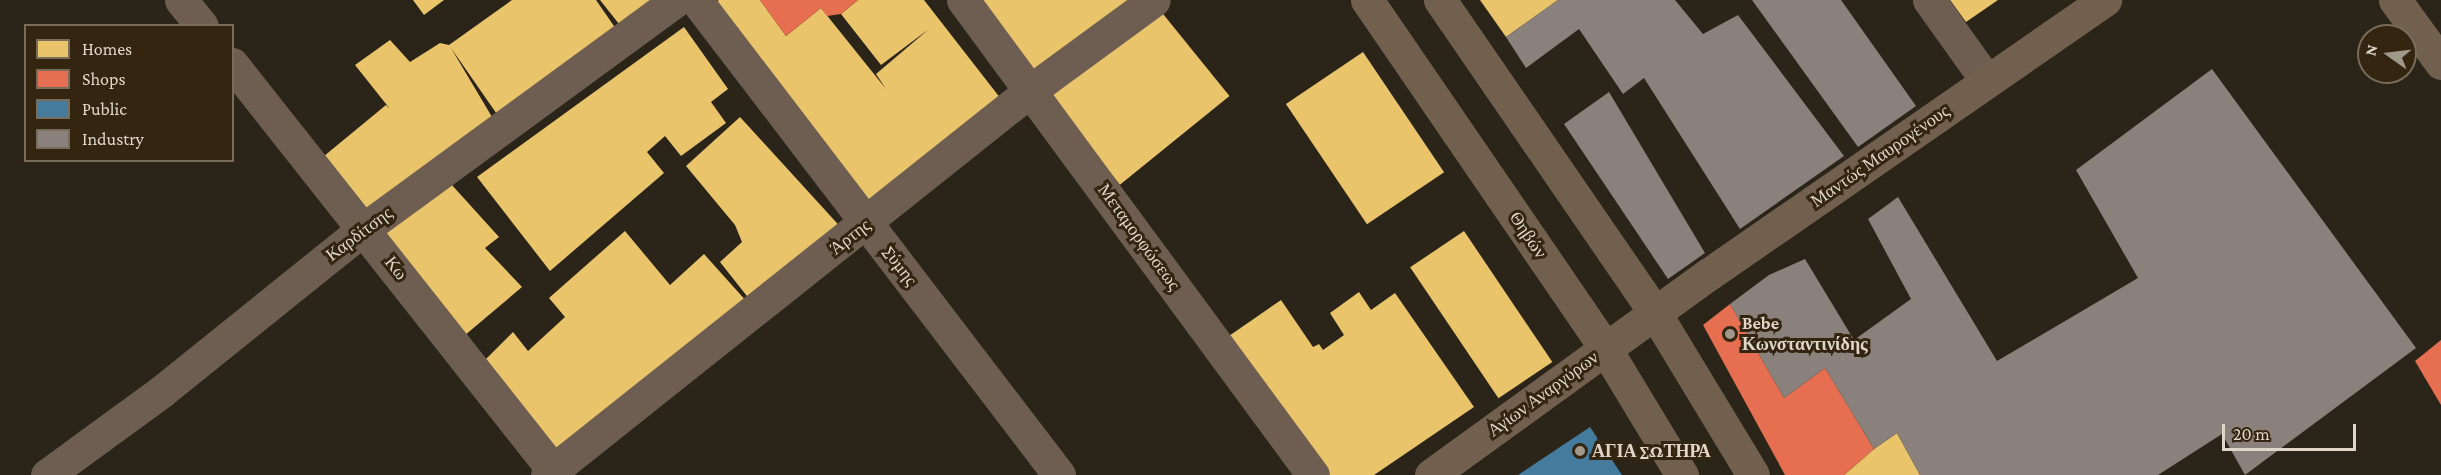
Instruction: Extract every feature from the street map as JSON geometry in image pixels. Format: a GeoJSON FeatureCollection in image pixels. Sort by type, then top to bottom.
{"type":"FeatureCollection","features":[{"type":"Feature","properties":{"kind":"main road","name":"Θηβών"},"geometry":{"type":"LineString","coordinates":[[1367,0],[1605,348],[1682,475]]}},
{"type":"Feature","properties":{"kind":"main road"},"geometry":{"type":"LineString","coordinates":[[1440,0],[1655,313],[1753,475]]}},
{"type":"Feature","properties":{"kind":"main road","name":"Μαντώς Μαυρογένους"},"geometry":{"type":"LineString","coordinates":[[1655,313],[2105,0]]}},
{"type":"Feature","properties":{"kind":"main road"},"geometry":{"type":"LineString","coordinates":[[2395,0],[2441,63]]}},
{"type":"Feature","properties":{"kind":"main road","name":"Αγίων Αναργύρων"},"geometry":{"type":"LineString","coordinates":[[1431,475],[1655,313]]}},
{"type":"Feature","properties":{"kind":"street"},"geometry":{"type":"LineString","coordinates":[[181,0],[200,24]]}},
{"type":"Feature","properties":{"kind":"street","name":"Καρδίτσης"},"geometry":{"type":"LineString","coordinates":[[47,475],[162,391],[365,228],[676,0]]}},
{"type":"Feature","properties":{"kind":"street","name":"Σύμης"},"geometry":{"type":"LineString","coordinates":[[696,0],[1059,475]]}},
{"type":"Feature","properties":{"kind":"street","name":"Μεταμορφώσεως"},"geometry":{"type":"LineString","coordinates":[[963,0],[1313,475]]}},
{"type":"Feature","properties":{"kind":"street","name":"Άρτης"},"geometry":{"type":"LineString","coordinates":[[552,474],[1031,90],[1154,0]]}},
{"type":"Feature","properties":{"kind":"street"},"geometry":{"type":"LineString","coordinates":[[1929,0],[1987,81]]}},
{"type":"Feature","properties":{"kind":"street","name":"Κω"},"geometry":{"type":"LineString","coordinates":[[234,65],[365,228],[552,474]]}},
{"type":"Feature","properties":{"kind":"building: Homes"},"geometry":{"type":"Polygon","coordinates":[[[413,0],[444,0],[424,15],[413,0]]]}},
{"type":"Feature","properties":{"kind":"building: Homes"},"geometry":{"type":"Polygon","coordinates":[[[512,0],[596,0],[616,29],[501,120],[451,48],[495,122],[359,220],[318,161],[386,105],[390,109],[355,65],[390,40],[410,62],[440,43],[449,45],[512,0]]]}},
{"type":"Feature","properties":{"kind":"building: Homes"},"geometry":{"type":"Polygon","coordinates":[[[600,0],[660,0],[623,29],[600,0]]]}},
{"type":"Feature","properties":{"kind":"building: Homes"},"geometry":{"type":"Polygon","coordinates":[[[719,0],[760,0],[786,36],[821,8],[886,89],[876,74],[929,29],[881,65],[841,14],[858,0],[924,0],[1001,99],[863,219],[709,7],[719,0]]]}},
{"type":"Feature","properties":{"kind":"building: Homes"},"geometry":{"type":"Polygon","coordinates":[[[969,0],[1138,0],[1029,79],[969,0]]]}},
{"type":"Feature","properties":{"kind":"building: Homes"},"geometry":{"type":"Polygon","coordinates":[[[1480,0],[1558,0],[1506,37],[1480,0]]]}},
{"type":"Feature","properties":{"kind":"building: Homes"},"geometry":{"type":"Polygon","coordinates":[[[1950,0],[1998,0],[1966,22],[1950,0]]]}},
{"type":"Feature","properties":{"kind":"building: Homes"},"geometry":{"type":"Polygon","coordinates":[[[1159,9],[1229,96],[1120,185],[1049,98],[1159,9]]]}},
{"type":"Feature","properties":{"kind":"building: Homes"},"geometry":{"type":"Polygon","coordinates":[[[684,27],[728,89],[711,102],[726,123],[681,156],[665,136],[647,152],[664,173],[550,271],[477,177],[684,27]]]}},
{"type":"Feature","properties":{"kind":"building: Homes"},"geometry":{"type":"Polygon","coordinates":[[[1363,52],[1444,172],[1367,224],[1286,104],[1363,52]]]}},
{"type":"Feature","properties":{"kind":"building: Homes"},"geometry":{"type":"Polygon","coordinates":[[[740,117],[846,233],[754,305],[720,262],[742,242],[735,225],[686,166],[740,117]]]}},
{"type":"Feature","properties":{"kind":"building: Homes"},"geometry":{"type":"Polygon","coordinates":[[[451,184],[499,237],[485,248],[522,287],[458,341],[380,236],[451,184]]]}},
{"type":"Feature","properties":{"kind":"building: Homes"},"geometry":{"type":"Polygon","coordinates":[[[625,231],[670,285],[704,254],[748,303],[546,460],[480,365],[513,332],[528,351],[565,317],[549,298],[625,231]]]}},
{"type":"Feature","properties":{"kind":"building: Homes"},"geometry":{"type":"Polygon","coordinates":[[[1464,231],[1552,362],[1498,398],[1410,267],[1464,231]]]}},
{"type":"Feature","properties":{"kind":"building: Homes"},"geometry":{"type":"Polygon","coordinates":[[[1359,292],[1371,310],[1395,293],[1474,407],[1374,475],[1320,475],[1226,338],[1281,300],[1313,347],[1319,344],[1323,350],[1344,335],[1330,313],[1359,292]]]}},
{"type":"Feature","properties":{"kind":"building: Homes"},"geometry":{"type":"Polygon","coordinates":[[[1897,433],[1920,475],[1844,475],[1874,449],[1897,433]]]}},
{"type":"Feature","properties":{"kind":"building: Shops"},"geometry":{"type":"Polygon","coordinates":[[[760,0],[858,0],[841,14],[827,16],[821,8],[786,36],[760,0]]]}},
{"type":"Feature","properties":{"kind":"building: Shops"},"geometry":{"type":"Polygon","coordinates":[[[1730,304],[1784,398],[1825,368],[1874,449],[1844,475],[1785,475],[1703,325],[1730,304]]]}},
{"type":"Feature","properties":{"kind":"building: Shops"},"geometry":{"type":"Polygon","coordinates":[[[2441,340],[2441,405],[2415,361],[2441,340]]]}},
{"type":"Feature","properties":{"kind":"building: Public","name":"ΑΓΙΑ ΣΩΤΗΡΑ"},"geometry":{"type":"Polygon","coordinates":[[[1590,427],[1622,475],[1518,475],[1590,427]]]}},
{"type":"Feature","properties":{"kind":"building: Industry"},"geometry":{"type":"Polygon","coordinates":[[[1558,0],[1675,0],[1703,34],[1738,15],[1844,156],[1740,229],[1644,78],[1623,94],[1579,29],[1526,68],[1506,37],[1558,0]]]}},
{"type":"Feature","properties":{"kind":"building: Industry"},"geometry":{"type":"Polygon","coordinates":[[[1752,0],[1841,0],[1916,106],[1858,147],[1752,0]]]}},
{"type":"Feature","properties":{"kind":"building: Industry"},"geometry":{"type":"Polygon","coordinates":[[[2212,69],[2416,348],[2245,475],[2222,434],[2158,475],[1920,475],[1897,433],[1874,449],[1825,368],[1784,398],[1730,304],[1769,275],[1805,259],[1854,340],[1911,299],[1868,219],[1898,197],[1997,361],[2138,278],[2076,170],[2212,69]]]}},
{"type":"Feature","properties":{"kind":"building: Industry"},"geometry":{"type":"Polygon","coordinates":[[[1609,92],[1705,253],[1668,279],[1564,124],[1609,92]]]}},
{"type":"Feature","properties":{"kind":"place","name":"Bebe Κωνσταντινίδης"},"geometry":{"type":"Point","coordinates":[1730,334]}},
{"type":"Feature","properties":{"kind":"place","name":"ΑΓΙΑ ΣΩΤΗΡΑ"},"geometry":{"type":"Point","coordinates":[1580,451]}}]}
